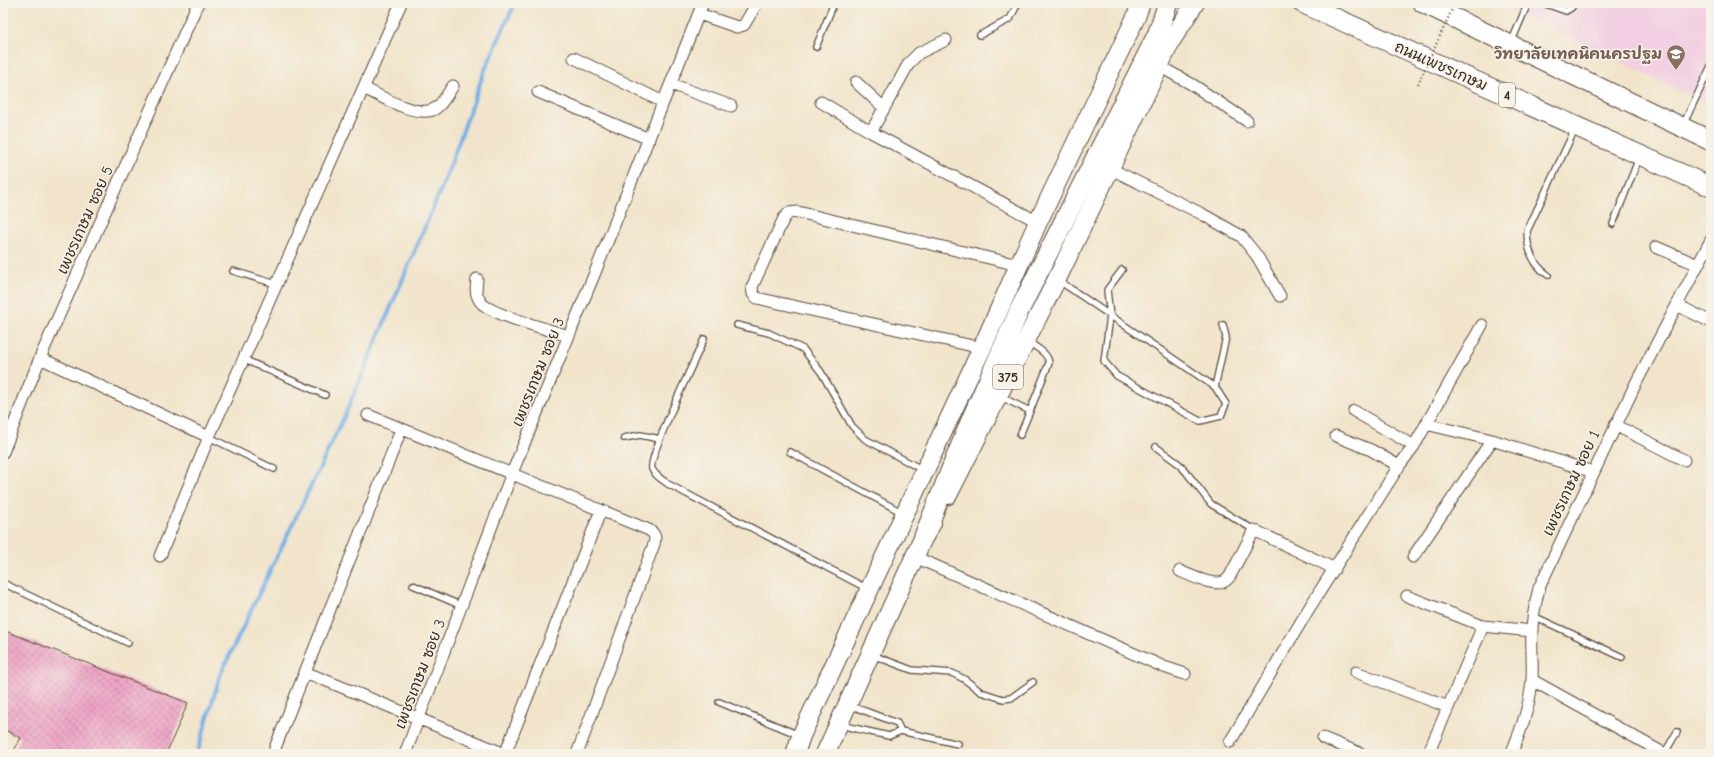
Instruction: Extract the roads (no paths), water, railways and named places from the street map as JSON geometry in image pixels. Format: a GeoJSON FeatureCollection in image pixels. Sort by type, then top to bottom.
{"type":"FeatureCollection","features":[{"type":"Feature","properties":{"kind":"highway"},"geometry":{"type":"LineString","coordinates":[[924,536],[973,415],[1020,309],[1157,35],[1168,3]]}},
{"type":"Feature","properties":{"kind":"highway","name":"ถนนเพชรเกษม"},"geometry":{"type":"LineString","coordinates":[[1302,3],[1711,187]]}},
{"type":"Feature","properties":{"kind":"highway"},"geometry":{"type":"LineString","coordinates":[[1423,3],[1711,141]]}},
{"type":"Feature","properties":{"kind":"main road","name":"375"},"geometry":{"type":"LineString","coordinates":[[795,754],[801,736],[982,348],[1038,222],[1136,17],[1141,3]]}},
{"type":"Feature","properties":{"kind":"main road","name":"375"},"geometry":{"type":"LineString","coordinates":[[825,754],[924,536],[945,501],[999,396],[1159,66],[1186,7]]}},
{"type":"Feature","properties":{"kind":"street","name":"เพชรเกษม ซอย 5"},"geometry":{"type":"LineString","coordinates":[[3,452],[28,380],[40,358],[198,3]]}},
{"type":"Feature","properties":{"kind":"street"},"geometry":{"type":"LineString","coordinates":[[160,556],[208,437],[401,3]]}},
{"type":"Feature","properties":{"kind":"street","name":"เพชรเกษม ซอย 3"},"geometry":{"type":"LineString","coordinates":[[405,754],[512,473],[703,3]]}},
{"type":"Feature","properties":{"kind":"street"},"geometry":{"type":"LineString","coordinates":[[699,14],[738,27],[744,25],[757,3]]}},
{"type":"Feature","properties":{"kind":"street"},"geometry":{"type":"LineString","coordinates":[[871,132],[909,63],[918,53],[946,40]]}},
{"type":"Feature","properties":{"kind":"street"},"geometry":{"type":"LineString","coordinates":[[574,58],[663,102]]}},
{"type":"Feature","properties":{"kind":"street"},"geometry":{"type":"LineString","coordinates":[[1159,66],[1193,85],[1247,121]]}},
{"type":"Feature","properties":{"kind":"street"},"geometry":{"type":"LineString","coordinates":[[856,82],[884,108]]}},
{"type":"Feature","properties":{"kind":"street"},"geometry":{"type":"LineString","coordinates":[[671,84],[731,106]]}},
{"type":"Feature","properties":{"kind":"street"},"geometry":{"type":"LineString","coordinates":[[364,88],[402,107],[422,112],[435,108],[453,86]]}},
{"type":"Feature","properties":{"kind":"street"},"geometry":{"type":"LineString","coordinates":[[538,92],[649,139]]}},
{"type":"Feature","properties":{"kind":"street"},"geometry":{"type":"LineString","coordinates":[[821,102],[871,132],[1038,222]]}},
{"type":"Feature","properties":{"kind":"street"},"geometry":{"type":"LineString","coordinates":[[1109,168],[1241,236],[1257,256],[1280,296]]}},
{"type":"Feature","properties":{"kind":"street"},"geometry":{"type":"LineString","coordinates":[[982,348],[757,298],[753,294],[752,287],[784,218],[789,213],[798,212],[1018,265]]}},
{"type":"Feature","properties":{"kind":"street","name":"เพชรเกษม ซอย 1"},"geometry":{"type":"LineString","coordinates":[[1511,754],[1528,704],[1532,680],[1532,631],[1539,588],[1615,425],[1711,240]]}},
{"type":"Feature","properties":{"kind":"street"},"geometry":{"type":"LineString","coordinates":[[1656,248],[1698,265]]}},
{"type":"Feature","properties":{"kind":"street"},"geometry":{"type":"LineString","coordinates":[[477,280],[476,292],[480,302],[492,311],[568,336]]}},
{"type":"Feature","properties":{"kind":"street"},"geometry":{"type":"LineString","coordinates":[[1677,305],[1711,322]]}},
{"type":"Feature","properties":{"kind":"street"},"geometry":{"type":"LineString","coordinates":[[1230,742],[1399,466],[1414,446],[1482,325]]}},
{"type":"Feature","properties":{"kind":"street"},"geometry":{"type":"LineString","coordinates":[[40,358],[208,437]]}},
{"type":"Feature","properties":{"kind":"street"},"geometry":{"type":"LineString","coordinates":[[1354,411],[1414,446]]}},
{"type":"Feature","properties":{"kind":"street"},"geometry":{"type":"LineString","coordinates":[[368,415],[401,430],[512,473],[650,530],[656,537],[577,754]]}},
{"type":"Feature","properties":{"kind":"street"},"geometry":{"type":"LineString","coordinates":[[1426,424],[1492,440],[1593,472]]}},
{"type":"Feature","properties":{"kind":"street"},"geometry":{"type":"LineString","coordinates":[[1615,425],[1684,460]]}},
{"type":"Feature","properties":{"kind":"street"},"geometry":{"type":"LineString","coordinates":[[275,748],[401,430]]}},
{"type":"Feature","properties":{"kind":"street"},"geometry":{"type":"LineString","coordinates":[[1336,436],[1371,450],[1399,466]]}},
{"type":"Feature","properties":{"kind":"street"},"geometry":{"type":"LineString","coordinates":[[1413,557],[1492,440]]}},
{"type":"Feature","properties":{"kind":"street"},"geometry":{"type":"LineString","coordinates":[[305,672],[505,754],[601,510]]}},
{"type":"Feature","properties":{"kind":"street"},"geometry":{"type":"LineString","coordinates":[[1180,571],[1205,581],[1219,583],[1224,582],[1230,576],[1254,530],[1335,569]]}},
{"type":"Feature","properties":{"kind":"street"},"geometry":{"type":"LineString","coordinates":[[915,557],[1157,664],[1185,674]]}},
{"type":"Feature","properties":{"kind":"street"},"geometry":{"type":"LineString","coordinates":[[1407,596],[1483,626],[1532,631]]}},
{"type":"Feature","properties":{"kind":"street"},"geometry":{"type":"LineString","coordinates":[[1428,754],[1483,626]]}},
{"type":"Feature","properties":{"kind":"street"},"geometry":{"type":"LineString","coordinates":[[1356,672],[1448,707]]}},
{"type":"Feature","properties":{"kind":"street"},"geometry":{"type":"LineString","coordinates":[[1532,680],[1664,754]]}},
{"type":"Feature","properties":{"kind":"street"},"geometry":{"type":"LineString","coordinates":[[1323,738],[1362,754]]}},
{"type":"Feature","properties":{"kind":"lane"},"geometry":{"type":"LineString","coordinates":[[816,47],[834,3]]}},
{"type":"Feature","properties":{"kind":"lane"},"geometry":{"type":"LineString","coordinates":[[980,35],[1010,19],[1018,3]]}},
{"type":"Feature","properties":{"kind":"lane"},"geometry":{"type":"LineString","coordinates":[[1510,45],[1528,3]]}},
{"type":"Feature","properties":{"kind":"lane"},"geometry":{"type":"LineString","coordinates":[[1543,3],[1566,11],[1575,3]]}},
{"type":"Feature","properties":{"kind":"lane"},"geometry":{"type":"LineString","coordinates":[[1682,127],[1711,66]]}},
{"type":"Feature","properties":{"kind":"lane"},"geometry":{"type":"LineString","coordinates":[[1548,275],[1539,269],[1531,255],[1527,241],[1528,231],[1576,127]]}},
{"type":"Feature","properties":{"kind":"lane"},"geometry":{"type":"LineString","coordinates":[[1613,224],[1640,156]]}},
{"type":"Feature","properties":{"kind":"lane"},"geometry":{"type":"LineString","coordinates":[[1056,279],[1110,316],[1215,387],[1226,404],[1221,416],[1200,421],[1117,376],[1104,361],[1110,316],[1107,290],[1122,270]]}},
{"type":"Feature","properties":{"kind":"lane"},"geometry":{"type":"LineString","coordinates":[[233,271],[276,284]]}},
{"type":"Feature","properties":{"kind":"lane"},"geometry":{"type":"LineString","coordinates":[[737,325],[769,333],[804,349],[821,372],[852,426],[865,439],[924,471]]}},
{"type":"Feature","properties":{"kind":"lane"},"geometry":{"type":"LineString","coordinates":[[1215,387],[1226,337],[1223,325]]}},
{"type":"Feature","properties":{"kind":"lane"},"geometry":{"type":"LineString","coordinates":[[704,339],[651,461],[652,469],[657,476],[668,484],[870,590]]}},
{"type":"Feature","properties":{"kind":"lane"},"geometry":{"type":"LineString","coordinates":[[1020,435],[1048,363],[1048,359],[1045,355],[1026,340]]}},
{"type":"Feature","properties":{"kind":"lane"},"geometry":{"type":"LineString","coordinates":[[243,359],[326,395]]}},
{"type":"Feature","properties":{"kind":"lane"},"geometry":{"type":"LineString","coordinates":[[999,396],[1030,411]]}},
{"type":"Feature","properties":{"kind":"lane"},"geometry":{"type":"LineString","coordinates":[[624,438],[640,435],[660,439]]}},
{"type":"Feature","properties":{"kind":"lane"},"geometry":{"type":"LineString","coordinates":[[208,437],[274,470]]}},
{"type":"Feature","properties":{"kind":"lane"},"geometry":{"type":"LineString","coordinates":[[1156,447],[1183,469],[1211,504],[1254,530]]}},
{"type":"Feature","properties":{"kind":"lane"},"geometry":{"type":"LineString","coordinates":[[790,452],[905,514]]}},
{"type":"Feature","properties":{"kind":"lane"},"geometry":{"type":"LineString","coordinates":[[3,583],[128,643]]}},
{"type":"Feature","properties":{"kind":"lane"},"geometry":{"type":"LineString","coordinates":[[413,585],[462,606]]}},
{"type":"Feature","properties":{"kind":"lane"},"geometry":{"type":"LineString","coordinates":[[1534,616],[1622,657]]}},
{"type":"Feature","properties":{"kind":"lane"},"geometry":{"type":"LineString","coordinates":[[870,654],[912,670],[952,673],[964,679],[981,692],[1003,699],[1011,698],[1033,682]]}},
{"type":"Feature","properties":{"kind":"lane"},"geometry":{"type":"LineString","coordinates":[[719,702],[801,736]]}},
{"type":"Feature","properties":{"kind":"lane"},"geometry":{"type":"LineString","coordinates":[[847,705],[897,723],[901,731]]}},
{"type":"Feature","properties":{"kind":"lane"},"geometry":{"type":"LineString","coordinates":[[838,725],[889,736],[901,731],[958,744]]}},
{"type":"Feature","properties":{"kind":"lane"},"geometry":{"type":"LineString","coordinates":[[1664,754],[1677,732]]}},
{"type":"Feature","properties":{"kind":"waterway"},"geometry":{"type":"LineString","coordinates":[[197,754],[220,675],[346,413],[446,177],[484,72],[515,3]]}},
{"type":"Feature","properties":{"kind":"place","name":"วิทยาลัยเทคนิคนครปฐม"},"geometry":{"type":"Point","coordinates":[1676,71]}}]}
